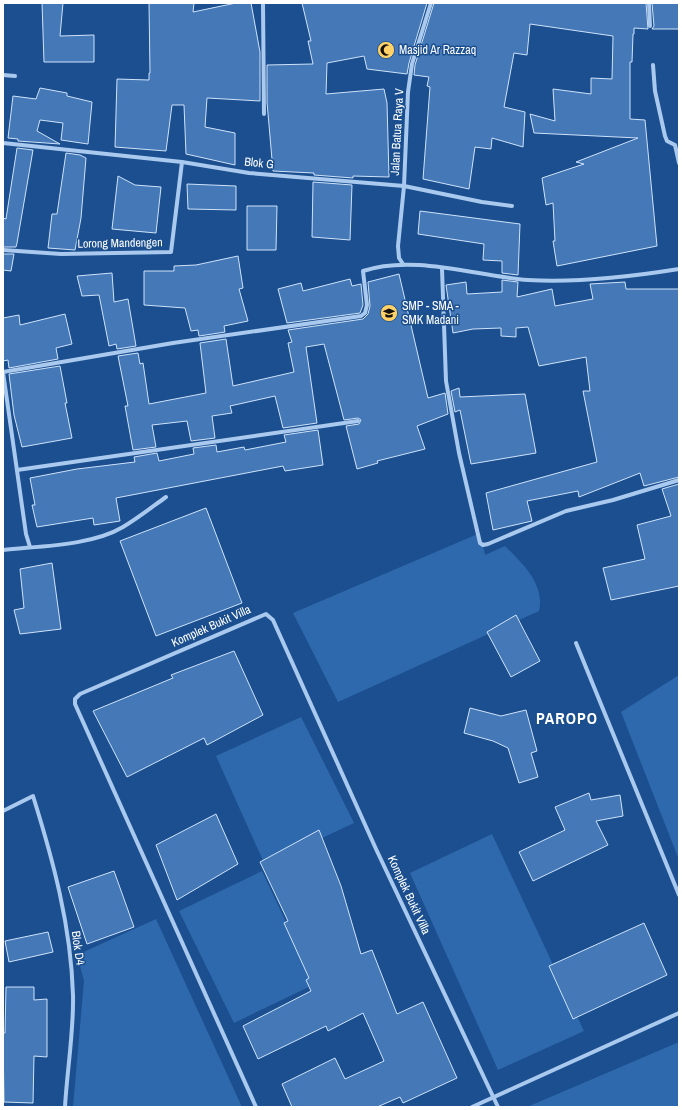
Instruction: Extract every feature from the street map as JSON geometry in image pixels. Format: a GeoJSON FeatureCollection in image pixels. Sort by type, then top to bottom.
{"type":"FeatureCollection","features":[{"type":"Feature","properties":{"kind":"street"},"geometry":{"type":"LineString","coordinates":[[263,3],[264,114]]}},
{"type":"Feature","properties":{"kind":"street","name":"Jalan Batua Raya V"},"geometry":{"type":"LineString","coordinates":[[403,264],[399,258],[398,246],[404,186],[408,92],[412,64],[431,3]]}},
{"type":"Feature","properties":{"kind":"street"},"geometry":{"type":"LineString","coordinates":[[649,3],[650,26]]}},
{"type":"Feature","properties":{"kind":"street"},"geometry":{"type":"LineString","coordinates":[[653,65],[656,96],[665,136],[667,141],[675,145],[679,163]]}},
{"type":"Feature","properties":{"kind":"street"},"geometry":{"type":"LineString","coordinates":[[3,75],[16,76]]}},
{"type":"Feature","properties":{"kind":"street","name":"Blok G"},"geometry":{"type":"LineString","coordinates":[[3,143],[182,162],[249,172],[404,186],[512,206]]}},
{"type":"Feature","properties":{"kind":"street","name":"Lorong Mandengen"},"geometry":{"type":"LineString","coordinates":[[3,250],[61,254],[171,252],[182,162]]}},
{"type":"Feature","properties":{"kind":"street"},"geometry":{"type":"LineString","coordinates":[[30,547],[26,534],[3,372],[173,343],[361,316],[365,313],[367,305],[363,272],[403,264],[527,280],[574,281],[679,269]]}},
{"type":"Feature","properties":{"kind":"street"},"geometry":{"type":"LineString","coordinates":[[442,268],[446,381],[459,453],[480,543],[483,545],[488,544],[566,511],[614,500],[679,480]]}},
{"type":"Feature","properties":{"kind":"street"},"geometry":{"type":"LineString","coordinates":[[17,470],[358,422]]}},
{"type":"Feature","properties":{"kind":"street"},"geometry":{"type":"LineString","coordinates":[[3,550],[92,539],[123,527],[166,497]]}},
{"type":"Feature","properties":{"kind":"street","name":"Komplek Bukit Villa"},"geometry":{"type":"LineString","coordinates":[[256,1107],[75,704],[75,699],[80,694],[266,614],[273,620],[376,849],[498,1107]]}},
{"type":"Feature","properties":{"kind":"street"},"geometry":{"type":"LineString","coordinates":[[576,643],[679,895]]}},
{"type":"Feature","properties":{"kind":"street","name":"Blok D4"},"geometry":{"type":"LineString","coordinates":[[3,811],[33,796],[48,843],[62,898],[72,976],[73,997],[65,1107]]}},
{"type":"Feature","properties":{"kind":"street"},"geometry":{"type":"LineString","coordinates":[[472,1107],[679,1013]]}},
{"type":"Feature","properties":{"kind":"shaded area"},"geometry":{"type":"Polygon","coordinates":[[[480,533],[485,555],[505,546],[525,567],[536,583],[539,592],[539,611],[338,702],[293,613],[480,533]]]}},
{"type":"Feature","properties":{"kind":"shaded area"},"geometry":{"type":"Polygon","coordinates":[[[679,675],[679,860],[621,712],[679,675]]]}},
{"type":"Feature","properties":{"kind":"shaded area"},"geometry":{"type":"Polygon","coordinates":[[[301,717],[354,823],[265,865],[216,756],[301,717]]]}},
{"type":"Feature","properties":{"kind":"shaded area"},"geometry":{"type":"Polygon","coordinates":[[[492,834],[584,1031],[498,1070],[410,873],[492,834]]]}},
{"type":"Feature","properties":{"kind":"shaded area"},"geometry":{"type":"Polygon","coordinates":[[[262,871],[315,984],[234,1023],[179,911],[262,871]]]}},
{"type":"Feature","properties":{"kind":"shaded area"},"geometry":{"type":"Polygon","coordinates":[[[156,919],[242,1107],[73,1107],[84,981],[77,955],[156,919]]]}},
{"type":"Feature","properties":{"kind":"shaded area"},"geometry":{"type":"Polygon","coordinates":[[[679,1042],[679,1107],[527,1107],[679,1042]]]}},
{"type":"Feature","properties":{"kind":"building"},"geometry":{"type":"Polygon","coordinates":[[[42,3],[63,3],[60,36],[94,35],[94,62],[44,62],[42,3]]]}},
{"type":"Feature","properties":{"kind":"building"},"geometry":{"type":"Polygon","coordinates":[[[149,3],[194,3],[193,12],[236,3],[251,3],[260,52],[260,101],[207,98],[205,127],[235,133],[235,165],[186,154],[184,105],[172,105],[166,151],[115,147],[117,79],[149,80],[149,3]]]}},
{"type":"Feature","properties":{"kind":"building"},"geometry":{"type":"Polygon","coordinates":[[[302,3],[427,3],[407,74],[367,69],[364,56],[327,63],[326,94],[384,89],[387,103],[389,177],[353,176],[353,178],[314,175],[314,173],[273,171],[267,102],[267,65],[313,64],[308,41],[311,41],[302,3]]]}},
{"type":"Feature","properties":{"kind":"building"},"geometry":{"type":"Polygon","coordinates":[[[434,3],[646,3],[648,29],[634,28],[633,34],[632,62],[630,62],[630,119],[645,120],[657,246],[557,266],[553,241],[555,241],[553,203],[546,205],[542,178],[584,164],[576,162],[638,138],[534,133],[530,114],[555,121],[553,89],[591,94],[591,78],[612,79],[613,36],[530,24],[527,55],[514,53],[504,107],[525,112],[523,147],[492,138],[491,149],[475,147],[469,189],[423,179],[430,87],[427,86],[429,77],[414,75],[415,65],[434,3]]]}},
{"type":"Feature","properties":{"kind":"building"},"geometry":{"type":"Polygon","coordinates":[[[652,3],[679,3],[679,29],[652,29],[654,26],[652,3]]]}},
{"type":"Feature","properties":{"kind":"building"},"geometry":{"type":"Polygon","coordinates":[[[40,88],[67,93],[67,96],[92,102],[88,144],[61,140],[63,123],[40,120],[37,131],[60,144],[18,141],[18,139],[8,138],[13,96],[36,99],[40,88]]]}},
{"type":"Feature","properties":{"kind":"building"},"geometry":{"type":"Polygon","coordinates":[[[17,148],[33,150],[16,247],[3,247],[3,218],[6,219],[17,148]]]}},
{"type":"Feature","properties":{"kind":"building"},"geometry":{"type":"Polygon","coordinates":[[[66,153],[80,155],[86,158],[81,218],[75,250],[48,248],[52,214],[57,214],[66,153]]]}},
{"type":"Feature","properties":{"kind":"building"},"geometry":{"type":"Polygon","coordinates":[[[118,176],[135,185],[161,187],[156,233],[112,229],[118,176]]]}},
{"type":"Feature","properties":{"kind":"building"},"geometry":{"type":"Polygon","coordinates":[[[313,182],[352,185],[350,240],[312,237],[313,182]]]}},
{"type":"Feature","properties":{"kind":"building"},"geometry":{"type":"Polygon","coordinates":[[[187,184],[236,186],[236,210],[188,209],[187,184]]]}},
{"type":"Feature","properties":{"kind":"building"},"geometry":{"type":"Polygon","coordinates":[[[247,206],[277,206],[276,250],[247,250],[247,206]]]}},
{"type":"Feature","properties":{"kind":"building"},"geometry":{"type":"Polygon","coordinates":[[[420,211],[520,224],[518,275],[502,273],[502,261],[483,260],[484,244],[418,234],[420,211]]]}},
{"type":"Feature","properties":{"kind":"building"},"geometry":{"type":"Polygon","coordinates":[[[3,254],[14,254],[11,271],[3,270],[3,254]]]}},
{"type":"Feature","properties":{"kind":"building"},"geometry":{"type":"Polygon","coordinates":[[[238,256],[243,288],[239,289],[248,321],[224,326],[225,332],[199,336],[198,330],[191,331],[185,308],[144,305],[144,271],[174,271],[174,266],[196,265],[238,256]]]}},
{"type":"Feature","properties":{"kind":"building"},"geometry":{"type":"Polygon","coordinates":[[[112,273],[114,302],[128,299],[136,346],[117,349],[116,344],[109,346],[99,295],[82,296],[77,276],[112,273]]]}},
{"type":"Feature","properties":{"kind":"building"},"geometry":{"type":"Polygon","coordinates":[[[399,274],[428,398],[445,393],[448,414],[417,426],[425,449],[377,461],[378,463],[357,469],[346,426],[359,424],[361,420],[358,418],[344,420],[324,344],[306,347],[317,423],[283,428],[275,396],[230,406],[232,413],[212,416],[215,438],[191,441],[187,421],[152,425],[156,447],[133,450],[125,406],[128,406],[118,356],[138,353],[140,364],[143,363],[149,404],[206,393],[200,343],[226,339],[233,386],[294,372],[288,343],[292,342],[288,330],[363,319],[368,314],[370,306],[368,282],[399,274]]]}},
{"type":"Feature","properties":{"kind":"building"},"geometry":{"type":"Polygon","coordinates":[[[350,279],[352,286],[361,284],[363,305],[360,313],[287,323],[278,289],[301,283],[303,291],[350,279]]]}},
{"type":"Feature","properties":{"kind":"building"},"geometry":{"type":"Polygon","coordinates":[[[502,280],[518,282],[517,297],[552,289],[555,306],[593,299],[590,284],[625,282],[626,289],[679,289],[679,477],[644,486],[640,473],[579,497],[578,491],[527,501],[532,521],[493,530],[486,493],[597,462],[583,391],[590,391],[586,357],[539,366],[528,327],[516,328],[516,337],[501,336],[501,328],[473,329],[453,333],[446,285],[466,282],[467,294],[502,292],[502,280]]]}},
{"type":"Feature","properties":{"kind":"building"},"geometry":{"type":"Polygon","coordinates":[[[65,314],[72,344],[56,348],[58,359],[9,368],[8,360],[3,361],[3,318],[19,315],[20,325],[65,314]]]}},
{"type":"Feature","properties":{"kind":"building"},"geometry":{"type":"Polygon","coordinates":[[[60,366],[72,438],[22,447],[14,415],[9,374],[60,366]]]}},
{"type":"Feature","properties":{"kind":"building"},"geometry":{"type":"Polygon","coordinates":[[[459,388],[460,397],[525,394],[536,453],[471,464],[460,410],[455,412],[451,391],[459,388]]]}},
{"type":"Feature","properties":{"kind":"building"},"geometry":{"type":"Polygon","coordinates":[[[318,430],[323,465],[285,471],[283,466],[116,498],[120,521],[94,525],[93,518],[37,527],[32,505],[35,505],[30,478],[77,469],[135,462],[134,457],[157,453],[159,461],[194,454],[193,448],[216,445],[217,452],[244,447],[245,450],[286,442],[284,435],[318,430]]]}},
{"type":"Feature","properties":{"kind":"building"},"geometry":{"type":"Polygon","coordinates":[[[679,484],[679,586],[611,600],[603,568],[645,559],[637,525],[671,516],[662,489],[679,484]]]}},
{"type":"Feature","properties":{"kind":"building"},"geometry":{"type":"Polygon","coordinates":[[[206,508],[242,603],[156,636],[120,541],[206,508]]]}},
{"type":"Feature","properties":{"kind":"building"},"geometry":{"type":"Polygon","coordinates":[[[52,563],[61,629],[20,634],[14,610],[24,608],[20,569],[52,563]]]}},
{"type":"Feature","properties":{"kind":"building"},"geometry":{"type":"Polygon","coordinates":[[[516,615],[540,661],[511,677],[487,632],[516,615]]]}},
{"type":"Feature","properties":{"kind":"building"},"geometry":{"type":"Polygon","coordinates":[[[234,651],[263,715],[207,745],[204,738],[127,777],[93,711],[173,678],[171,675],[234,651]]]}},
{"type":"Feature","properties":{"kind":"building"},"geometry":{"type":"Polygon","coordinates":[[[470,708],[501,716],[526,710],[537,751],[531,753],[538,777],[519,783],[508,748],[493,741],[464,733],[470,708]]]}},
{"type":"Feature","properties":{"kind":"building"},"geometry":{"type":"Polygon","coordinates":[[[589,793],[591,800],[620,795],[623,816],[596,821],[608,845],[533,881],[519,852],[565,830],[555,807],[589,793]]]}},
{"type":"Feature","properties":{"kind":"building"},"geometry":{"type":"Polygon","coordinates":[[[216,814],[238,864],[177,900],[156,845],[216,814]]]}},
{"type":"Feature","properties":{"kind":"building"},"geometry":{"type":"Polygon","coordinates":[[[319,830],[341,886],[361,954],[372,950],[397,1014],[423,1002],[457,1078],[403,1103],[400,1097],[377,1107],[292,1107],[282,1084],[335,1058],[345,1079],[384,1061],[363,1013],[328,1031],[326,1026],[258,1059],[243,1026],[311,991],[306,980],[309,978],[284,923],[288,921],[260,862],[319,830]]]}},
{"type":"Feature","properties":{"kind":"building"},"geometry":{"type":"Polygon","coordinates":[[[114,871],[134,927],[87,944],[68,887],[114,871]]]}},
{"type":"Feature","properties":{"kind":"building"},"geometry":{"type":"Polygon","coordinates":[[[644,923],[667,975],[573,1019],[549,966],[644,923]]]}},
{"type":"Feature","properties":{"kind":"building"},"geometry":{"type":"Polygon","coordinates":[[[48,932],[53,952],[9,962],[5,941],[48,932]]]}},
{"type":"Feature","properties":{"kind":"building"},"geometry":{"type":"Polygon","coordinates":[[[6,987],[34,987],[34,1000],[47,999],[47,1057],[34,1056],[33,1103],[4,1102],[3,1033],[5,1033],[6,987]]]}},
{"type":"Feature","properties":{"kind":"place","name":"Masjid Ar Razzaq"},"geometry":{"type":"Point","coordinates":[386,50]}},
{"type":"Feature","properties":{"kind":"place","name":"SMP - SMA - SMK Madani"},"geometry":{"type":"Point","coordinates":[389,313]}},
{"type":"Feature","properties":{"kind":"district","name":"PAROPO"},"geometry":{"type":"Point","coordinates":[567,718]}}]}
